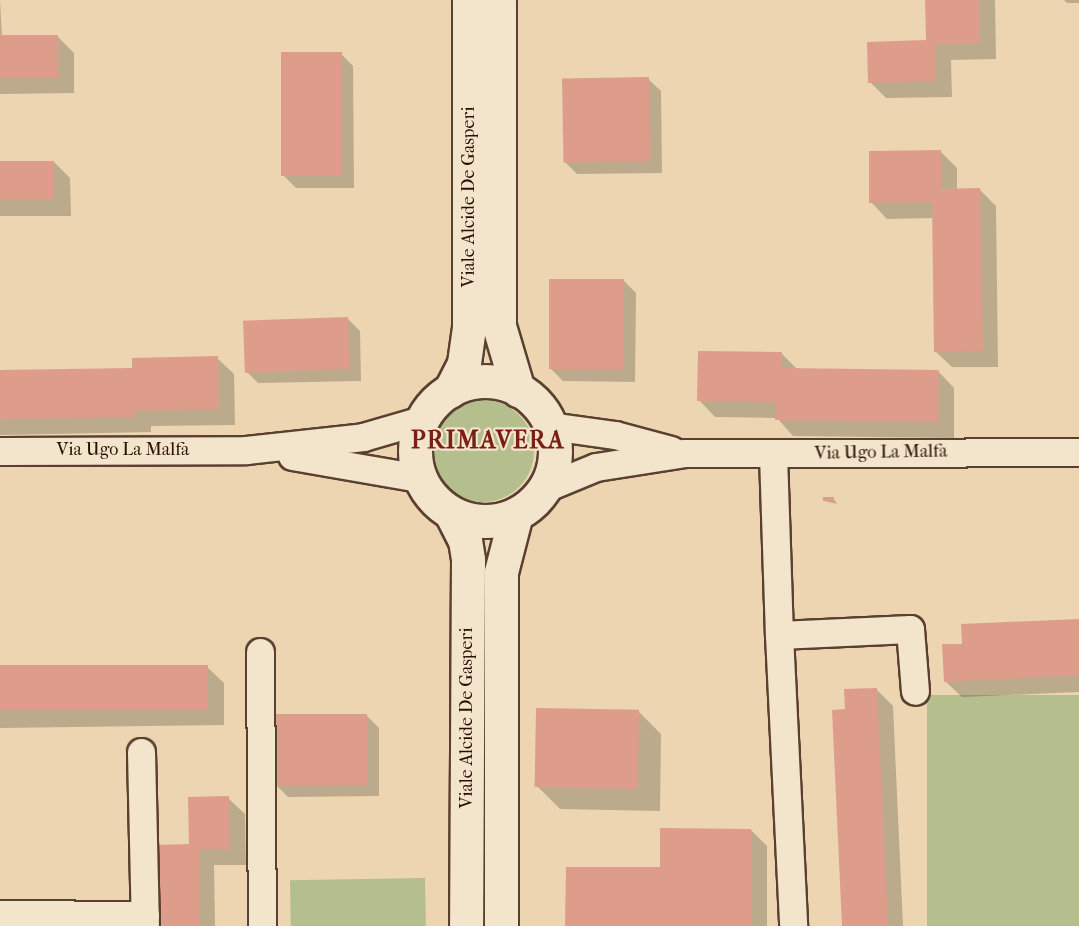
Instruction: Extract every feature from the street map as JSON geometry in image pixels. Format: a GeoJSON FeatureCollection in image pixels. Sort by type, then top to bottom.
{"type":"FeatureCollection","features":[{"type":"Feature","properties":{"kind":"street","name":"Viale Alcide De Gasperi"},"geometry":{"type":"LineString","coordinates":[[450,391],[464,363],[469,326],[469,0]]}},
{"type":"Feature","properties":{"kind":"street","name":"Viale Alcide De Gasperi"},"geometry":{"type":"LineString","coordinates":[[499,0],[499,326],[518,390]]}},
{"type":"Feature","properties":{"kind":"street"},"geometry":{"type":"LineString","coordinates":[[484,381],[518,390],[537,405],[550,426],[554,464],[544,488],[516,514],[483,521],[451,513],[432,498],[420,478],[415,449],[422,420],[450,391],[484,381]]}},
{"type":"Feature","properties":{"kind":"street","name":"Via Ugo La Malfa"},"geometry":{"type":"LineString","coordinates":[[0,451],[246,450],[363,437],[422,420]]}},
{"type":"Feature","properties":{"kind":"street","name":"Via Ugo La Malfa"},"geometry":{"type":"LineString","coordinates":[[550,426],[615,435],[684,453]]}},
{"type":"Feature","properties":{"kind":"street","name":"Via Ugo La Malfa"},"geometry":{"type":"LineString","coordinates":[[246,450],[420,478]]}},
{"type":"Feature","properties":{"kind":"street","name":"Via Ugo La Malfa"},"geometry":{"type":"LineString","coordinates":[[544,488],[596,467],[684,453],[773,455],[1079,452]]}},
{"type":"Feature","properties":{"kind":"street"},"geometry":{"type":"LineString","coordinates":[[773,455],[793,926]]}},
{"type":"Feature","properties":{"kind":"street","name":"Viale Alcide De Gasperi"},"geometry":{"type":"LineString","coordinates":[[451,513],[465,540],[468,567],[466,926]]}},
{"type":"Feature","properties":{"kind":"street","name":"Viale Alcide De Gasperi"},"geometry":{"type":"LineString","coordinates":[[501,926],[501,588],[505,545],[516,514]]}},
{"type":"Feature","properties":{"kind":"street"},"geometry":{"type":"LineString","coordinates":[[779,635],[910,629],[915,691]]}},
{"type":"Feature","properties":{"kind":"street"},"geometry":{"type":"LineString","coordinates":[[260,652],[262,926]]}},
{"type":"Feature","properties":{"kind":"street"},"geometry":{"type":"LineString","coordinates":[[141,752],[145,912]]}},
{"type":"Feature","properties":{"kind":"street"},"geometry":{"type":"LineString","coordinates":[[0,896],[145,912]]}},
{"type":"Feature","properties":{"kind":"street"},"geometry":{"type":"LineString","coordinates":[[0,914],[145,912]]}},
{"type":"Feature","properties":{"kind":"green space"},"geometry":{"type":"Polygon","coordinates":[[[483,400],[503,404],[519,415],[530,431],[534,451],[530,471],[519,487],[503,498],[483,502],[463,498],[447,487],[436,471],[432,451],[436,431],[447,415],[463,404],[483,400]]]}},
{"type":"Feature","properties":{"kind":"green space"},"geometry":{"type":"Polygon","coordinates":[[[927,695],[1079,695],[1079,926],[927,926],[927,695]]]}},
{"type":"Feature","properties":{"kind":"green space"},"geometry":{"type":"Polygon","coordinates":[[[425,878],[426,926],[291,926],[290,880],[425,878]]]}},
{"type":"Feature","properties":{"kind":"building"},"geometry":{"type":"Polygon","coordinates":[[[925,0],[979,0],[980,43],[936,44],[936,81],[868,83],[867,42],[926,40],[925,0]]]}},
{"type":"Feature","properties":{"kind":"building"},"geometry":{"type":"Polygon","coordinates":[[[0,35],[58,35],[58,78],[0,78],[0,35]]]}},
{"type":"Feature","properties":{"kind":"building"},"geometry":{"type":"Polygon","coordinates":[[[281,52],[342,52],[342,176],[281,176],[281,52]]]}},
{"type":"Feature","properties":{"kind":"building"},"geometry":{"type":"Polygon","coordinates":[[[649,77],[650,161],[563,163],[562,79],[649,77]]]}},
{"type":"Feature","properties":{"kind":"building"},"geometry":{"type":"Polygon","coordinates":[[[941,150],[942,189],[980,188],[983,351],[934,352],[932,202],[869,203],[869,151],[941,150]]]}},
{"type":"Feature","properties":{"kind":"building"},"geometry":{"type":"Polygon","coordinates":[[[0,161],[54,161],[54,200],[0,200],[0,161]]]}},
{"type":"Feature","properties":{"kind":"building"},"geometry":{"type":"Polygon","coordinates":[[[549,279],[624,279],[624,369],[549,369],[549,279]]]}},
{"type":"Feature","properties":{"kind":"building"},"geometry":{"type":"Polygon","coordinates":[[[348,317],[350,369],[245,373],[243,321],[348,317]]]}},
{"type":"Feature","properties":{"kind":"building"},"geometry":{"type":"Polygon","coordinates":[[[698,351],[782,352],[782,368],[939,370],[938,422],[775,420],[775,402],[697,401],[698,351]]]}},
{"type":"Feature","properties":{"kind":"building"},"geometry":{"type":"Polygon","coordinates":[[[218,356],[219,409],[135,411],[135,417],[0,419],[0,370],[132,368],[132,358],[218,356]]]}},
{"type":"Feature","properties":{"kind":"building"},"geometry":{"type":"Polygon","coordinates":[[[823,497],[834,497],[834,501],[823,501],[823,497]]]}},
{"type":"Feature","properties":{"kind":"building"},"geometry":{"type":"Polygon","coordinates":[[[1079,619],[1079,675],[944,682],[942,644],[962,644],[961,624],[1079,619]]]}},
{"type":"Feature","properties":{"kind":"building"},"geometry":{"type":"Polygon","coordinates":[[[0,665],[208,665],[208,709],[0,709],[0,665]]]}},
{"type":"Feature","properties":{"kind":"building"},"geometry":{"type":"Polygon","coordinates":[[[877,688],[888,926],[842,926],[832,710],[845,709],[844,689],[877,688]]]}},
{"type":"Feature","properties":{"kind":"building"},"geometry":{"type":"Polygon","coordinates":[[[536,708],[639,710],[638,789],[535,787],[536,708]]]}},
{"type":"Feature","properties":{"kind":"building"},"geometry":{"type":"Polygon","coordinates":[[[273,714],[367,714],[367,785],[273,785],[273,714]]]}},
{"type":"Feature","properties":{"kind":"building"},"geometry":{"type":"Polygon","coordinates":[[[229,796],[230,849],[199,849],[200,926],[156,926],[155,845],[189,844],[188,797],[229,796]]]}},
{"type":"Feature","properties":{"kind":"building"},"geometry":{"type":"Polygon","coordinates":[[[660,828],[751,829],[751,926],[565,926],[566,867],[660,867],[660,828]]]}},
{"type":"Feature","properties":{"kind":"district","name":"PRIMAVERA"},"geometry":{"type":"Point","coordinates":[488,441]}}]}
